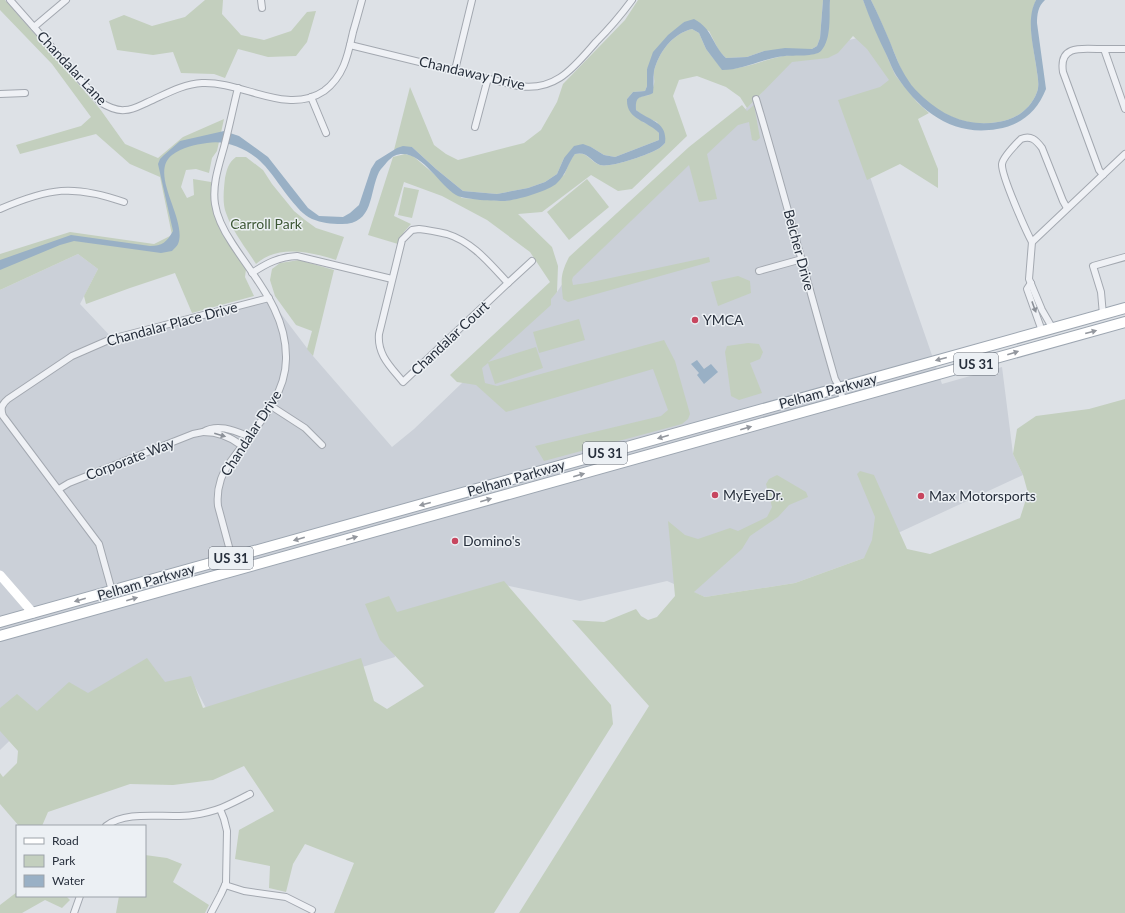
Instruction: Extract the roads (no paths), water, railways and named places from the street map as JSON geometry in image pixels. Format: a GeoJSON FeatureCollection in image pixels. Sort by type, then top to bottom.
{"type":"FeatureCollection","features":[{"type":"Feature","properties":{"kind":"main road","name":"Pelham Parkway"},"geometry":{"type":"LineString","coordinates":[[0,622],[1125,308]]}},
{"type":"Feature","properties":{"kind":"main road","name":"Pelham Parkway"},"geometry":{"type":"LineString","coordinates":[[0,636],[1125,322]]}},
{"type":"Feature","properties":{"kind":"main road"},"geometry":{"type":"LineString","coordinates":[[1053,328],[1057,341]]}},
{"type":"Feature","properties":{"kind":"main road"},"geometry":{"type":"LineString","coordinates":[[918,366],[922,379]]}},
{"type":"Feature","properties":{"kind":"main road"},"geometry":{"type":"LineString","coordinates":[[881,377],[884,390]]}},
{"type":"Feature","properties":{"kind":"main road"},"geometry":{"type":"LineString","coordinates":[[811,396],[814,409]]}},
{"type":"Feature","properties":{"kind":"main road"},"geometry":{"type":"LineString","coordinates":[[700,427],[708,439]]}},
{"type":"Feature","properties":{"kind":"main road"},"geometry":{"type":"LineString","coordinates":[[538,473],[541,485]]}},
{"type":"Feature","properties":{"kind":"main road"},"geometry":{"type":"LineString","coordinates":[[462,494],[466,506]]}},
{"type":"Feature","properties":{"kind":"main road"},"geometry":{"type":"LineString","coordinates":[[392,513],[397,525]]}},
{"type":"Feature","properties":{"kind":"main road"},"geometry":{"type":"LineString","coordinates":[[264,549],[268,561]]}},
{"type":"Feature","properties":{"kind":"main road"},"geometry":{"type":"LineString","coordinates":[[232,558],[236,570]]}},
{"type":"Feature","properties":{"kind":"main road"},"geometry":{"type":"LineString","coordinates":[[105,607],[107,592]]}},
{"type":"Feature","properties":{"kind":"main road"},"geometry":{"type":"LineString","coordinates":[[33,613],[39,625]]}},
{"type":"Feature","properties":{"kind":"street","name":"Chandalar Lane"},"geometry":{"type":"LineString","coordinates":[[10,0],[100,102],[112,109],[121,111],[130,110],[189,85],[203,83],[238,88],[289,100],[311,97],[322,91],[337,79],[342,70],[362,0]]}},
{"type":"Feature","properties":{"kind":"street"},"geometry":{"type":"LineString","coordinates":[[34,27],[66,0]]}},
{"type":"Feature","properties":{"kind":"street"},"geometry":{"type":"LineString","coordinates":[[261,0],[262,8]]}},
{"type":"Feature","properties":{"kind":"street"},"geometry":{"type":"LineString","coordinates":[[455,70],[472,0]]}},
{"type":"Feature","properties":{"kind":"street","name":"Chandaway Drive"},"geometry":{"type":"LineString","coordinates":[[350,45],[523,86],[546,85],[565,76],[576,66],[632,0]]}},
{"type":"Feature","properties":{"kind":"street"},"geometry":{"type":"LineString","coordinates":[[1104,49],[1125,109]]}},
{"type":"Feature","properties":{"kind":"street"},"geometry":{"type":"LineString","coordinates":[[1103,175],[1099,170],[1063,72],[1062,65],[1064,57],[1071,50],[1125,49]]}},
{"type":"Feature","properties":{"kind":"street"},"geometry":{"type":"LineString","coordinates":[[475,127],[488,78]]}},
{"type":"Feature","properties":{"kind":"street","name":"Chandalar Drive"},"geometry":{"type":"LineString","coordinates":[[232,558],[217,498],[222,476],[228,464],[250,436],[278,394],[284,378],[286,355],[285,337],[280,320],[269,298],[222,226],[216,210],[214,192],[238,88]]}},
{"type":"Feature","properties":{"kind":"street"},"geometry":{"type":"LineString","coordinates":[[0,94],[25,93]]}},
{"type":"Feature","properties":{"kind":"street"},"geometry":{"type":"LineString","coordinates":[[311,97],[326,133]]}},
{"type":"Feature","properties":{"kind":"street","name":"Belcher Drive"},"geometry":{"type":"LineString","coordinates":[[756,99],[835,379],[840,388],[843,401]]}},
{"type":"Feature","properties":{"kind":"street"},"geometry":{"type":"LineString","coordinates":[[1053,328],[1042,310],[1029,279],[1032,242],[1023,225],[1002,165],[1005,157],[1021,139],[1029,137],[1034,139],[1042,148],[1067,208]]}},
{"type":"Feature","properties":{"kind":"street"},"geometry":{"type":"LineString","coordinates":[[1032,242],[1125,154]]}},
{"type":"Feature","properties":{"kind":"street"},"geometry":{"type":"LineString","coordinates":[[0,209],[36,194],[66,190],[97,193],[124,202]]}},
{"type":"Feature","properties":{"kind":"street","name":"Chandalar Court"},"geometry":{"type":"LineString","coordinates":[[508,283],[467,243],[447,234],[419,229],[412,230],[402,240],[381,320],[379,344],[382,357],[403,382],[532,261]]}},
{"type":"Feature","properties":{"kind":"street"},"geometry":{"type":"LineString","coordinates":[[252,273],[273,260],[297,256],[392,279]]}},
{"type":"Feature","properties":{"kind":"street"},"geometry":{"type":"LineString","coordinates":[[1103,315],[1101,292],[1093,266],[1125,257]]}},
{"type":"Feature","properties":{"kind":"street"},"geometry":{"type":"LineString","coordinates":[[759,271],[802,259]]}},
{"type":"Feature","properties":{"kind":"street"},"geometry":{"type":"LineString","coordinates":[[1031,283],[1027,289],[1042,331]]}},
{"type":"Feature","properties":{"kind":"street","name":"Chandalar Place Drive"},"geometry":{"type":"LineString","coordinates":[[107,592],[99,544],[3,416],[1,407],[4,402],[72,356],[110,339],[269,298]]}},
{"type":"Feature","properties":{"kind":"street"},"geometry":{"type":"LineString","coordinates":[[271,406],[305,428],[322,445]]}},
{"type":"Feature","properties":{"kind":"street","name":"Corporate Way"},"geometry":{"type":"LineString","coordinates":[[203,432],[209,428],[217,427],[250,436]]}},
{"type":"Feature","properties":{"kind":"street","name":"Corporate Way"},"geometry":{"type":"LineString","coordinates":[[59,489],[76,480],[193,434],[203,432],[223,435],[232,438],[242,446]]}},
{"type":"Feature","properties":{"kind":"street"},"geometry":{"type":"LineString","coordinates":[[0,575],[33,613]]}},
{"type":"Feature","properties":{"kind":"street"},"geometry":{"type":"LineString","coordinates":[[108,825],[121,819],[148,816],[191,816],[220,809],[250,794]]}},
{"type":"Feature","properties":{"kind":"street"},"geometry":{"type":"LineString","coordinates":[[211,913],[225,885],[227,866],[227,831],[220,809]]}},
{"type":"Feature","properties":{"kind":"street"},"geometry":{"type":"LineString","coordinates":[[225,885],[244,891],[286,897],[312,910]]}},
{"type":"Feature","properties":{"kind":"street"},"geometry":{"type":"LineString","coordinates":[[74,913],[80,897]]}},
{"type":"Feature","properties":{"kind":"water"},"geometry":{"type":"Polygon","coordinates":[[[823,0],[830,0],[830,20],[827,40],[821,51],[814,54],[777,57],[738,68],[722,70],[706,49],[699,33],[692,29],[678,35],[667,45],[659,57],[654,71],[653,93],[640,97],[636,105],[636,110],[661,126],[664,131],[665,143],[659,149],[612,165],[600,165],[586,155],[579,153],[575,154],[563,176],[557,183],[532,195],[505,201],[480,200],[460,197],[449,190],[420,161],[412,156],[403,154],[393,156],[380,171],[369,206],[360,219],[352,223],[326,223],[312,219],[303,213],[291,200],[272,174],[253,155],[230,144],[215,142],[207,143],[184,148],[172,155],[166,163],[164,174],[166,185],[180,234],[178,244],[172,251],[161,253],[74,241],[60,245],[0,270],[0,260],[71,235],[150,246],[164,243],[173,231],[158,164],[160,159],[180,141],[224,131],[239,136],[268,157],[308,208],[319,216],[343,217],[350,213],[359,205],[371,169],[376,161],[403,146],[412,147],[463,191],[497,194],[528,188],[545,182],[557,174],[564,158],[574,146],[583,144],[604,155],[615,157],[659,140],[659,133],[634,116],[630,111],[627,99],[633,92],[645,91],[647,86],[647,69],[653,52],[668,35],[684,22],[694,19],[705,27],[721,53],[726,58],[747,57],[764,51],[785,48],[812,49],[817,46],[820,38],[823,0]]]}},
{"type":"Feature","properties":{"kind":"water"},"geometry":{"type":"Polygon","coordinates":[[[863,0],[871,0],[900,66],[917,92],[932,105],[958,119],[968,122],[988,123],[1004,121],[1022,113],[1031,104],[1037,92],[1038,82],[1031,32],[1031,15],[1036,0],[1045,0],[1039,8],[1037,20],[1046,89],[1042,97],[1033,111],[1021,121],[997,129],[966,129],[952,125],[939,118],[926,110],[915,100],[896,75],[877,35],[863,0]]]}},
{"type":"Feature","properties":{"kind":"water"},"geometry":{"type":"Polygon","coordinates":[[[697,360],[704,369],[711,364],[718,372],[704,384],[697,375],[699,373],[691,364],[697,360]]]}},
{"type":"Feature","properties":{"kind":"place","name":"YMCA"},"geometry":{"type":"Point","coordinates":[695,320]}},
{"type":"Feature","properties":{"kind":"place","name":"MyEyeDr."},"geometry":{"type":"Point","coordinates":[715,495]}},
{"type":"Feature","properties":{"kind":"place","name":"Max Motorsports"},"geometry":{"type":"Point","coordinates":[921,496]}},
{"type":"Feature","properties":{"kind":"place","name":"Domino's"},"geometry":{"type":"Point","coordinates":[455,541]}},
{"type":"Feature","properties":{"kind":"park label","name":"Carroll Park"},"geometry":{"type":"Point","coordinates":[266,224]}}]}
